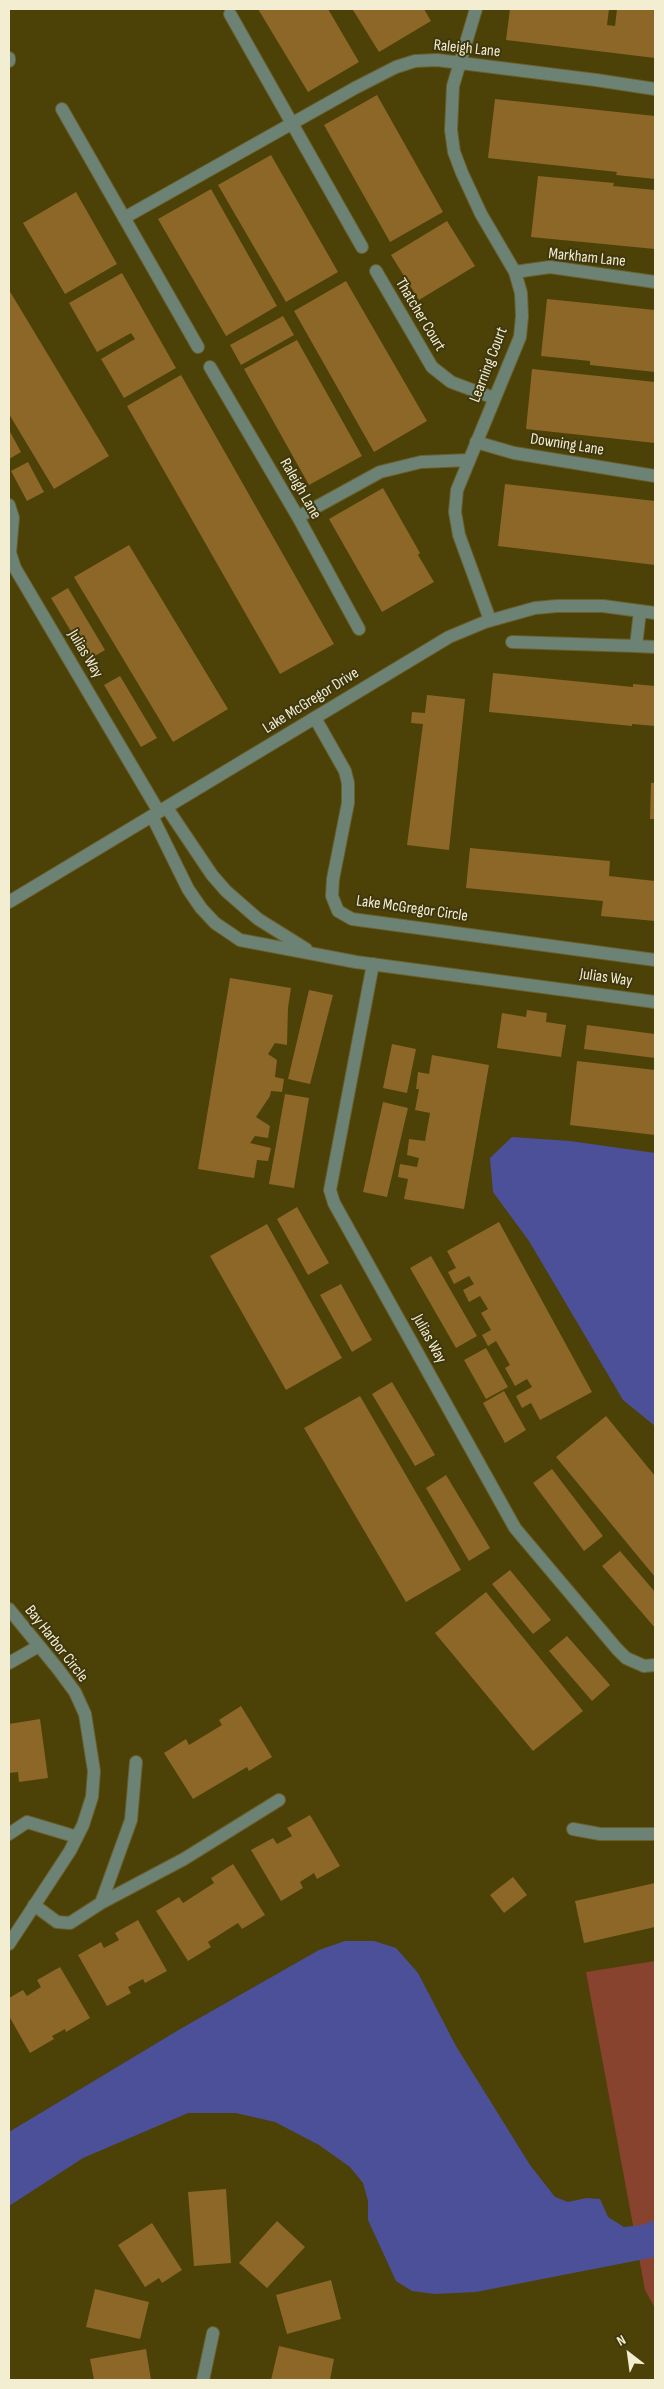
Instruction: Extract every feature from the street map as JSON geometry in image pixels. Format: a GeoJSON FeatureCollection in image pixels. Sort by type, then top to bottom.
{"type":"FeatureCollection","features":[{"type":"Feature","properties":{"kind":"street","name":"Learning Court"},"geometry":{"type":"LineString","coordinates":[[476,9],[459,63],[451,106],[454,152],[481,214],[515,272],[521,293],[522,316],[520,337],[457,490],[455,512],[458,535],[490,620]]}},
{"type":"Feature","properties":{"kind":"street"},"geometry":{"type":"LineString","coordinates":[[230,14],[291,125],[362,247]]}},
{"type":"Feature","properties":{"kind":"street","name":"Raleigh Lane"},"geometry":{"type":"LineString","coordinates":[[124,218],[396,67],[415,61],[436,60],[596,80],[655,90]]}},
{"type":"Feature","properties":{"kind":"street"},"geometry":{"type":"LineString","coordinates":[[62,109],[198,347]]}},
{"type":"Feature","properties":{"kind":"street","name":"Markham Lane"},"geometry":{"type":"LineString","coordinates":[[515,272],[550,267],[655,282]]}},
{"type":"Feature","properties":{"kind":"street","name":"Thatcher Court"},"geometry":{"type":"LineString","coordinates":[[376,272],[432,367],[451,382],[494,398]]}},
{"type":"Feature","properties":{"kind":"street","name":"Raleigh Lane"},"geometry":{"type":"LineString","coordinates":[[210,367],[298,517],[359,629]]}},
{"type":"Feature","properties":{"kind":"street","name":"Downing Lane"},"geometry":{"type":"LineString","coordinates":[[476,442],[514,454],[655,476]]}},
{"type":"Feature","properties":{"kind":"street"},"geometry":{"type":"LineString","coordinates":[[298,517],[380,472],[421,462],[469,460]]}},
{"type":"Feature","properties":{"kind":"street","name":"Julias Way"},"geometry":{"type":"LineString","coordinates":[[9,505],[12,518],[10,553],[15,568],[159,812],[226,892],[258,919],[315,954]]}},
{"type":"Feature","properties":{"kind":"street","name":"Lake McGregor Drive"},"geometry":{"type":"LineString","coordinates":[[10,900],[315,718],[428,648],[471,627],[535,608],[557,606],[603,606],[655,614]]}},
{"type":"Feature","properties":{"kind":"street"},"geometry":{"type":"LineString","coordinates":[[636,646],[640,611]]}},
{"type":"Feature","properties":{"kind":"street"},"geometry":{"type":"LineString","coordinates":[[512,642],[655,648]]}},
{"type":"Feature","properties":{"kind":"street","name":"Lake McGregor Circle"},"geometry":{"type":"LineString","coordinates":[[315,718],[345,771],[348,783],[348,803],[333,879],[332,896],[338,911],[352,919],[655,960]]}},
{"type":"Feature","properties":{"kind":"street","name":"Julias Way"},"geometry":{"type":"LineString","coordinates":[[159,812],[188,889],[215,923],[240,940],[373,964],[655,1002]]}},
{"type":"Feature","properties":{"kind":"street","name":"Julias Way"},"geometry":{"type":"LineString","coordinates":[[373,964],[330,1190],[334,1203],[516,1528],[626,1658],[644,1666],[655,1665]]}},
{"type":"Feature","properties":{"kind":"street","name":"Bay Harbor Circle"},"geometry":{"type":"LineString","coordinates":[[9,1609],[74,1692],[85,1714],[94,1771],[92,1797],[77,1837],[9,1944]]}},
{"type":"Feature","properties":{"kind":"street"},"geometry":{"type":"LineString","coordinates":[[9,1663],[39,1646]]}},
{"type":"Feature","properties":{"kind":"street"},"geometry":{"type":"LineString","coordinates":[[101,1902],[131,1820],[136,1762]]}},
{"type":"Feature","properties":{"kind":"street"},"geometry":{"type":"LineString","coordinates":[[34,1905],[56,1922],[70,1923],[101,1902],[184,1858],[279,1800]]}},
{"type":"Feature","properties":{"kind":"street"},"geometry":{"type":"LineString","coordinates":[[9,1834],[27,1822],[77,1837]]}},
{"type":"Feature","properties":{"kind":"street"},"geometry":{"type":"LineString","coordinates":[[573,1829],[600,1834],[655,1834]]}},
{"type":"Feature","properties":{"kind":"street"},"geometry":{"type":"LineString","coordinates":[[204,2380],[213,2333]]}},
{"type":"Feature","properties":{"kind":"shaded area"},"geometry":{"type":"Polygon","coordinates":[[[512,1137],[570,1141],[655,1153],[655,1426],[623,1400],[529,1241],[493,1192],[490,1158],[512,1137]]]}},
{"type":"Feature","properties":{"kind":"shaded area"},"geometry":{"type":"Polygon","coordinates":[[[345,1941],[374,1941],[396,1948],[418,1973],[456,2046],[530,2165],[555,2197],[568,2202],[586,2198],[600,2199],[608,2217],[624,2227],[642,2225],[655,2220],[655,2257],[476,2292],[435,2294],[412,2291],[396,2281],[368,2220],[368,2201],[363,2183],[350,2167],[319,2145],[275,2122],[236,2113],[188,2113],[83,2158],[9,2206],[9,2132],[182,2028],[319,1950],[345,1941]]]}},
{"type":"Feature","properties":{"kind":"shaded area"},"geometry":{"type":"Polygon","coordinates":[[[655,1961],[655,2308],[645,2290],[586,1972],[655,1961]]]}},
{"type":"Feature","properties":{"kind":"building"},"geometry":{"type":"Polygon","coordinates":[[[258,9],[328,9],[359,62],[308,92],[258,9]]]}},
{"type":"Feature","properties":{"kind":"building"},"geometry":{"type":"Polygon","coordinates":[[[424,9],[431,21],[379,52],[353,10],[424,9]]]}},
{"type":"Feature","properties":{"kind":"building"},"geometry":{"type":"Polygon","coordinates":[[[510,9],[609,9],[607,25],[615,26],[617,9],[655,9],[655,58],[506,40],[510,9]]]}},
{"type":"Feature","properties":{"kind":"building"},"geometry":{"type":"Polygon","coordinates":[[[377,95],[443,212],[390,242],[324,125],[377,95]]]}},
{"type":"Feature","properties":{"kind":"building"},"geometry":{"type":"Polygon","coordinates":[[[495,99],[655,116],[655,179],[616,175],[617,172],[488,158],[495,99]]]}},
{"type":"Feature","properties":{"kind":"building"},"geometry":{"type":"Polygon","coordinates":[[[271,155],[338,272],[286,302],[218,185],[271,155]]]}},
{"type":"Feature","properties":{"kind":"building"},"geometry":{"type":"Polygon","coordinates":[[[538,176],[614,183],[613,186],[655,190],[655,249],[531,237],[538,176]]]}},
{"type":"Feature","properties":{"kind":"building"},"geometry":{"type":"Polygon","coordinates":[[[211,189],[277,306],[226,336],[158,219],[211,189]]]}},
{"type":"Feature","properties":{"kind":"building"},"geometry":{"type":"Polygon","coordinates":[[[76,192],[117,264],[65,294],[23,223],[76,192]]]}},
{"type":"Feature","properties":{"kind":"building"},"geometry":{"type":"Polygon","coordinates":[[[447,221],[475,266],[419,300],[391,255],[447,221]]]}},
{"type":"Feature","properties":{"kind":"building"},"geometry":{"type":"Polygon","coordinates":[[[122,273],[176,368],[124,398],[101,359],[135,339],[131,333],[97,352],[69,303],[122,273]]]}},
{"type":"Feature","properties":{"kind":"building"},"geometry":{"type":"Polygon","coordinates":[[[346,281],[427,421],[374,452],[294,311],[346,281]]]}},
{"type":"Feature","properties":{"kind":"building"},"geometry":{"type":"Polygon","coordinates":[[[9,290],[109,456],[54,489],[9,414],[9,290]]]}},
{"type":"Feature","properties":{"kind":"building"},"geometry":{"type":"Polygon","coordinates":[[[547,299],[655,310],[655,372],[590,365],[590,361],[541,356],[547,299]]]}},
{"type":"Feature","properties":{"kind":"building"},"geometry":{"type":"Polygon","coordinates":[[[283,316],[294,335],[241,365],[230,345],[283,316]]]}},
{"type":"Feature","properties":{"kind":"building"},"geometry":{"type":"Polygon","coordinates":[[[297,340],[362,456],[309,485],[244,369],[297,340]]]}},
{"type":"Feature","properties":{"kind":"building"},"geometry":{"type":"Polygon","coordinates":[[[532,369],[655,382],[655,443],[526,429],[532,369]]]}},
{"type":"Feature","properties":{"kind":"building"},"geometry":{"type":"Polygon","coordinates":[[[181,375],[334,644],[280,674],[127,406],[181,375]]]}},
{"type":"Feature","properties":{"kind":"building"},"geometry":{"type":"Polygon","coordinates":[[[9,430],[21,452],[9,459],[9,430]]]}},
{"type":"Feature","properties":{"kind":"building"},"geometry":{"type":"Polygon","coordinates":[[[28,462],[44,492],[27,501],[11,471],[28,462]]]}},
{"type":"Feature","properties":{"kind":"building"},"geometry":{"type":"Polygon","coordinates":[[[505,484],[655,501],[655,565],[498,546],[505,484]]]}},
{"type":"Feature","properties":{"kind":"building"},"geometry":{"type":"Polygon","coordinates":[[[383,488],[420,553],[418,555],[434,582],[382,612],[329,519],[383,488]]]}},
{"type":"Feature","properties":{"kind":"building"},"geometry":{"type":"Polygon","coordinates":[[[129,545],[228,709],[173,742],[74,577],[129,545]]]}},
{"type":"Feature","properties":{"kind":"building"},"geometry":{"type":"Polygon","coordinates":[[[68,588],[105,650],[88,660],[51,598],[68,588]]]}},
{"type":"Feature","properties":{"kind":"building"},"geometry":{"type":"Polygon","coordinates":[[[493,673],[633,687],[633,684],[655,686],[655,726],[632,724],[632,726],[489,712],[493,673]]]}},
{"type":"Feature","properties":{"kind":"building"},"geometry":{"type":"Polygon","coordinates":[[[120,676],[157,738],[141,747],[104,685],[120,676]]]}},
{"type":"Feature","properties":{"kind":"building"},"geometry":{"type":"Polygon","coordinates":[[[427,695],[465,699],[449,850],[407,845],[423,724],[411,723],[412,712],[425,713],[427,695]]]}},
{"type":"Feature","properties":{"kind":"building"},"geometry":{"type":"Polygon","coordinates":[[[651,783],[655,783],[655,819],[650,819],[651,783]]]}},
{"type":"Feature","properties":{"kind":"building"},"geometry":{"type":"Polygon","coordinates":[[[470,848],[610,861],[609,876],[655,881],[655,921],[601,916],[603,901],[466,888],[470,848]]]}},
{"type":"Feature","properties":{"kind":"building"},"geometry":{"type":"Polygon","coordinates":[[[230,978],[291,988],[288,1008],[287,1045],[275,1043],[268,1054],[277,1060],[275,1077],[284,1079],[282,1092],[271,1091],[270,1096],[256,1117],[270,1126],[268,1138],[255,1136],[250,1143],[271,1148],[268,1161],[257,1160],[254,1178],[198,1169],[230,978]]]}},
{"type":"Feature","properties":{"kind":"building"},"geometry":{"type":"Polygon","coordinates":[[[309,990],[333,995],[310,1084],[288,1079],[309,990]]]}},
{"type":"Feature","properties":{"kind":"building"},"geometry":{"type":"Polygon","coordinates":[[[527,1010],[547,1013],[546,1022],[566,1025],[561,1057],[497,1048],[502,1013],[526,1017],[527,1010]]]}},
{"type":"Feature","properties":{"kind":"building"},"geometry":{"type":"Polygon","coordinates":[[[587,1025],[655,1034],[655,1058],[584,1049],[587,1025]]]}},
{"type":"Feature","properties":{"kind":"building"},"geometry":{"type":"Polygon","coordinates":[[[392,1044],[416,1049],[407,1093],[383,1088],[392,1044]]]}},
{"type":"Feature","properties":{"kind":"building"},"geometry":{"type":"Polygon","coordinates":[[[432,1055],[489,1065],[464,1209],[404,1199],[408,1179],[398,1177],[400,1164],[417,1167],[419,1158],[407,1155],[409,1139],[425,1141],[430,1113],[415,1110],[419,1089],[416,1089],[418,1072],[429,1074],[432,1055]]]}},
{"type":"Feature","properties":{"kind":"building"},"geometry":{"type":"Polygon","coordinates":[[[577,1061],[655,1070],[655,1135],[570,1125],[577,1061]]]}},
{"type":"Feature","properties":{"kind":"building"},"geometry":{"type":"Polygon","coordinates":[[[285,1094],[309,1098],[294,1188],[269,1184],[285,1094]]]}},
{"type":"Feature","properties":{"kind":"building"},"geometry":{"type":"Polygon","coordinates":[[[383,1102],[408,1108],[387,1197],[363,1192],[383,1102]]]}},
{"type":"Feature","properties":{"kind":"building"},"geometry":{"type":"Polygon","coordinates":[[[297,1207],[329,1263],[308,1275],[277,1219],[297,1207]]]}},
{"type":"Feature","properties":{"kind":"building"},"geometry":{"type":"Polygon","coordinates":[[[499,1222],[592,1392],[540,1420],[531,1403],[522,1408],[516,1396],[532,1387],[527,1379],[515,1386],[505,1368],[510,1365],[496,1341],[488,1346],[482,1335],[491,1330],[481,1313],[488,1309],[480,1296],[469,1302],[463,1290],[474,1284],[469,1276],[454,1284],[448,1272],[456,1268],[447,1251],[499,1222]]]}},
{"type":"Feature","properties":{"kind":"building"},"geometry":{"type":"Polygon","coordinates":[[[267,1224],[342,1358],[286,1390],[210,1256],[267,1224]]]}},
{"type":"Feature","properties":{"kind":"building"},"geometry":{"type":"Polygon","coordinates":[[[431,1256],[477,1336],[456,1348],[410,1268],[431,1256]]]}},
{"type":"Feature","properties":{"kind":"building"},"geometry":{"type":"Polygon","coordinates":[[[341,1284],[372,1340],[352,1352],[320,1295],[341,1284]]]}},
{"type":"Feature","properties":{"kind":"building"},"geometry":{"type":"Polygon","coordinates":[[[486,1348],[508,1387],[486,1399],[464,1360],[486,1348]]]}},
{"type":"Feature","properties":{"kind":"building"},"geometry":{"type":"Polygon","coordinates":[[[392,1382],[435,1455],[415,1466],[372,1394],[392,1382]]]}},
{"type":"Feature","properties":{"kind":"building"},"geometry":{"type":"Polygon","coordinates":[[[504,1391],[526,1430],[505,1443],[483,1403],[504,1391]]]}},
{"type":"Feature","properties":{"kind":"building"},"geometry":{"type":"Polygon","coordinates":[[[360,1396],[461,1570],[406,1602],[304,1428],[360,1396]]]}},
{"type":"Feature","properties":{"kind":"building"},"geometry":{"type":"Polygon","coordinates":[[[606,1416],[655,1476],[655,1577],[556,1457],[606,1416]]]}},
{"type":"Feature","properties":{"kind":"building"},"geometry":{"type":"Polygon","coordinates":[[[552,1469],[603,1536],[584,1551],[533,1483],[552,1469]]]}},
{"type":"Feature","properties":{"kind":"building"},"geometry":{"type":"Polygon","coordinates":[[[446,1475],[490,1548],[469,1561],[426,1488],[446,1475]]]}},
{"type":"Feature","properties":{"kind":"building"},"geometry":{"type":"Polygon","coordinates":[[[620,1551],[655,1592],[655,1628],[602,1566],[620,1551]]]}},
{"type":"Feature","properties":{"kind":"building"},"geometry":{"type":"Polygon","coordinates":[[[510,1570],[551,1620],[533,1634],[492,1584],[510,1570]]]}},
{"type":"Feature","properties":{"kind":"building"},"geometry":{"type":"Polygon","coordinates":[[[486,1592],[583,1711],[533,1751],[435,1633],[486,1592]]]}},
{"type":"Feature","properties":{"kind":"building"},"geometry":{"type":"Polygon","coordinates":[[[567,1636],[610,1685],[592,1701],[549,1651],[567,1636]]]}},
{"type":"Feature","properties":{"kind":"building"},"geometry":{"type":"Polygon","coordinates":[[[241,1706],[272,1757],[249,1771],[247,1767],[193,1799],[164,1753],[186,1739],[189,1745],[222,1725],[219,1720],[241,1706]]]}},
{"type":"Feature","properties":{"kind":"building"},"geometry":{"type":"Polygon","coordinates":[[[40,1719],[48,1778],[19,1782],[18,1772],[9,1773],[9,1724],[40,1719]]]}},
{"type":"Feature","properties":{"kind":"building"},"geometry":{"type":"Polygon","coordinates":[[[310,1815],[340,1866],[317,1879],[314,1873],[300,1882],[303,1888],[281,1901],[251,1850],[273,1838],[277,1844],[292,1836],[287,1828],[310,1815]]]}},
{"type":"Feature","properties":{"kind":"building"},"geometry":{"type":"Polygon","coordinates":[[[233,1864],[265,1915],[242,1929],[238,1923],[208,1942],[211,1947],[188,1961],[156,1911],[179,1897],[183,1903],[214,1883],[211,1878],[233,1864]]]}},
{"type":"Feature","properties":{"kind":"building"},"geometry":{"type":"Polygon","coordinates":[[[513,1877],[527,1895],[504,1913],[490,1895],[513,1877]]]}},
{"type":"Feature","properties":{"kind":"building"},"geometry":{"type":"Polygon","coordinates":[[[655,1883],[655,1927],[584,1943],[575,1901],[655,1883]]]}},
{"type":"Feature","properties":{"kind":"building"},"geometry":{"type":"Polygon","coordinates":[[[138,1920],[167,1971],[145,1983],[143,1979],[128,1987],[131,1993],[107,2006],[78,1955],[101,1942],[104,1948],[119,1940],[115,1933],[138,1920]]]}},
{"type":"Feature","properties":{"kind":"building"},"geometry":{"type":"Polygon","coordinates":[[[60,1967],[90,2018],[66,2032],[65,2029],[52,2036],[54,2039],[30,2053],[9,2016],[9,1998],[23,1990],[27,1996],[41,1987],[37,1980],[60,1967]]]}},
{"type":"Feature","properties":{"kind":"building"},"geometry":{"type":"Polygon","coordinates":[[[226,2189],[231,2263],[194,2266],[188,2192],[226,2189]]]}},
{"type":"Feature","properties":{"kind":"building"},"geometry":{"type":"Polygon","coordinates":[[[277,2221],[305,2247],[267,2288],[239,2263],[277,2221]]]}},
{"type":"Feature","properties":{"kind":"building"},"geometry":{"type":"Polygon","coordinates":[[[152,2223],[182,2270],[162,2283],[159,2278],[145,2287],[118,2245],[152,2223]]]}},
{"type":"Feature","properties":{"kind":"building"},"geometry":{"type":"Polygon","coordinates":[[[331,2280],[341,2319],[287,2334],[276,2295],[331,2280]]]}},
{"type":"Feature","properties":{"kind":"building"},"geometry":{"type":"Polygon","coordinates":[[[95,2289],[149,2302],[140,2339],[86,2327],[95,2289]]]}},
{"type":"Feature","properties":{"kind":"building"},"geometry":{"type":"Polygon","coordinates":[[[279,2346],[334,2359],[330,2380],[271,2380],[279,2346]]]}},
{"type":"Feature","properties":{"kind":"building"},"geometry":{"type":"Polygon","coordinates":[[[146,2349],[151,2380],[94,2380],[90,2359],[146,2349]]]}}]}
